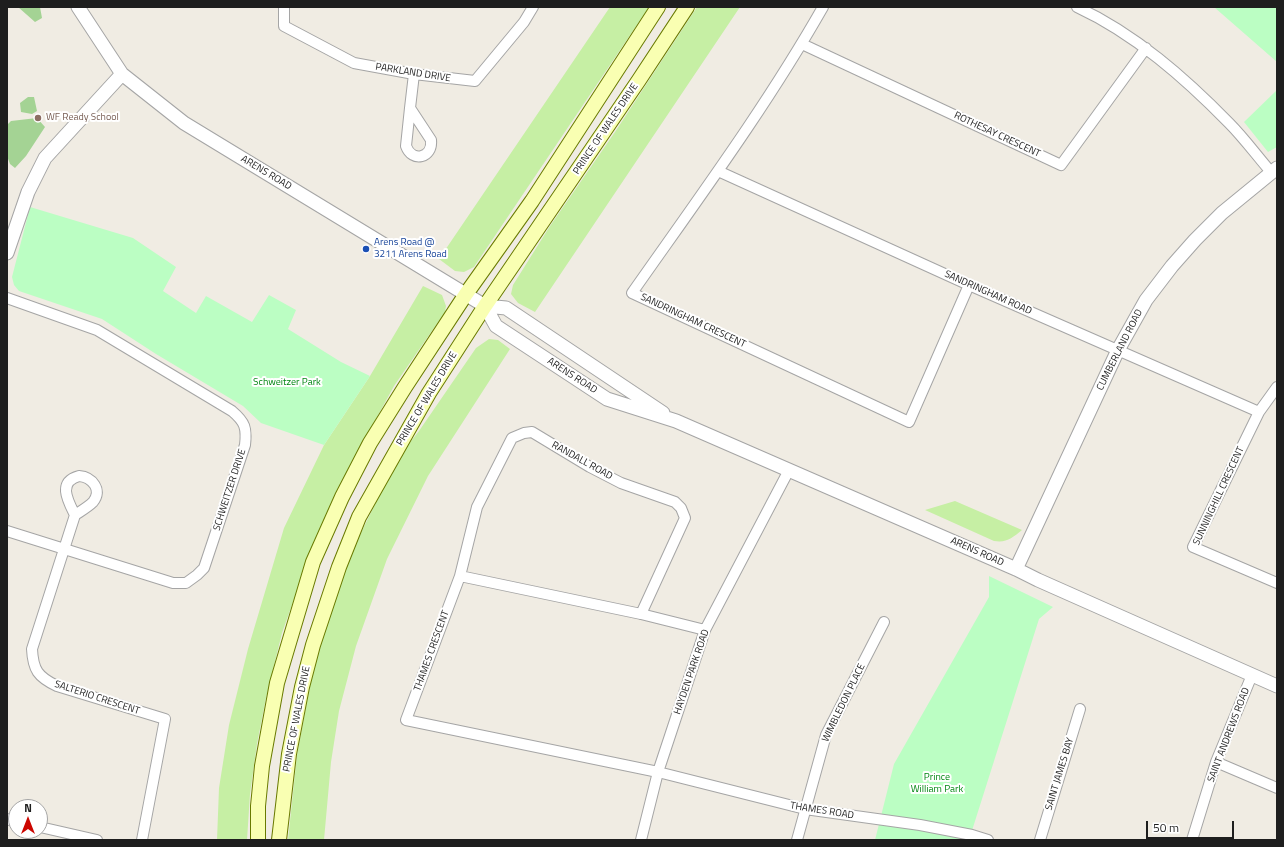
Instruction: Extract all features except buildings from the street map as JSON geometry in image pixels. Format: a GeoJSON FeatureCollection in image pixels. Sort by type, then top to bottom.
{"type":"FeatureCollection","features":[{"type":"Feature","properties":{"kind":"main road"},"geometry":{"type":"LineString","coordinates":[[258,840],[258,806],[262,766],[277,683],[313,562],[342,497],[370,443],[466,294],[532,200],[658,7]]}},
{"type":"Feature","properties":{"kind":"main road","name":"PRINCE OF WALES DRIVE"},"geometry":{"type":"LineString","coordinates":[[279,840],[289,754],[302,687],[313,645],[358,517],[429,393],[485,306],[687,7]]}},
{"type":"Feature","properties":{"kind":"street","name":"ARENS ROAD"},"geometry":{"type":"LineString","coordinates":[[78,7],[122,74],[184,123],[485,306],[506,308],[676,422]]}},
{"type":"Feature","properties":{"kind":"street","name":"PARKLAND DRIVE"},"geometry":{"type":"LineString","coordinates":[[284,7],[284,26],[354,63],[414,74],[475,81],[524,22],[533,7]]}},
{"type":"Feature","properties":{"kind":"street","name":"SANDRINGHAM CRESCENT"},"geometry":{"type":"LineString","coordinates":[[823,7],[802,44],[718,171],[632,293],[909,422],[969,285]]}},
{"type":"Feature","properties":{"kind":"street"},"geometry":{"type":"LineString","coordinates":[[1077,7],[1094,15],[1146,48],[1190,86],[1230,124],[1274,170]]}},
{"type":"Feature","properties":{"kind":"street","name":"ROTHESAY CRESCENT"},"geometry":{"type":"LineString","coordinates":[[802,44],[1061,165],[1146,48]]}},
{"type":"Feature","properties":{"kind":"street"},"geometry":{"type":"LineString","coordinates":[[7,253],[28,192],[45,158],[122,74]]}},
{"type":"Feature","properties":{"kind":"street"},"geometry":{"type":"LineString","coordinates":[[410,108],[414,74]]}},
{"type":"Feature","properties":{"kind":"street","name":"CUMBERLAND ROAD"},"geometry":{"type":"LineString","coordinates":[[1016,569],[1118,350],[1146,300],[1172,266],[1195,240],[1222,213],[1274,170]]}},
{"type":"Feature","properties":{"kind":"street","name":"SANDRINGHAM ROAD"},"geometry":{"type":"LineString","coordinates":[[718,171],[969,285],[1259,412]]}},
{"type":"Feature","properties":{"kind":"street","name":"SCHWEITZER DRIVE"},"geometry":{"type":"LineString","coordinates":[[7,298],[97,330],[232,411],[241,418],[246,434],[245,445],[204,568],[186,583],[173,583],[7,531]]}},
{"type":"Feature","properties":{"kind":"street","name":"ARENS ROAD"},"geometry":{"type":"LineString","coordinates":[[485,306],[496,326],[607,399],[676,422],[789,470],[1016,569],[1277,686]]}},
{"type":"Feature","properties":{"kind":"street","name":"SUNNINGHILL CRESCENT"},"geometry":{"type":"LineString","coordinates":[[1277,387],[1259,412],[1193,547],[1277,583]]}},
{"type":"Feature","properties":{"kind":"street","name":"RANDALL ROAD"},"geometry":{"type":"LineString","coordinates":[[460,576],[477,507],[512,438],[524,433],[532,432],[590,467],[621,483],[675,502],[681,508],[685,518],[640,614]]}},
{"type":"Feature","properties":{"kind":"street","name":"HAYDEN PARK ROAD"},"geometry":{"type":"LineString","coordinates":[[640,840],[658,772],[705,630],[789,470]]}},
{"type":"Feature","properties":{"kind":"street"},"geometry":{"type":"LineString","coordinates":[[64,549],[75,515]]}},
{"type":"Feature","properties":{"kind":"street","name":"SALTERIO CRESCENT"},"geometry":{"type":"LineString","coordinates":[[64,549],[32,649],[33,661],[37,672],[45,680],[57,686],[166,719],[142,840]]}},
{"type":"Feature","properties":{"kind":"street"},"geometry":{"type":"LineString","coordinates":[[460,576],[640,614],[705,630]]}},
{"type":"Feature","properties":{"kind":"street","name":"THAMES CRESCENT"},"geometry":{"type":"LineString","coordinates":[[460,576],[406,720],[658,772]]}},
{"type":"Feature","properties":{"kind":"street","name":"WIMBLEDON PLACE"},"geometry":{"type":"LineString","coordinates":[[797,840],[826,735],[884,622]]}},
{"type":"Feature","properties":{"kind":"street","name":"SAINT ANDREWS ROAD"},"geometry":{"type":"LineString","coordinates":[[1192,840],[1216,762],[1252,675]]}},
{"type":"Feature","properties":{"kind":"street","name":"SAINT JAMES BAY"},"geometry":{"type":"LineString","coordinates":[[1040,840],[1080,709]]}},
{"type":"Feature","properties":{"kind":"street"},"geometry":{"type":"LineString","coordinates":[[1216,762],[1277,788]]}},
{"type":"Feature","properties":{"kind":"street","name":"THAMES ROAD"},"geometry":{"type":"LineString","coordinates":[[658,772],[805,810],[920,825],[972,835],[988,840]]}},
{"type":"Feature","properties":{"kind":"street"},"geometry":{"type":"LineString","coordinates":[[48,829],[97,840]]}},
{"type":"Feature","properties":{"kind":"green space"},"geometry":{"type":"Polygon","coordinates":[[[18,7],[40,7],[42,18],[35,22],[18,7]]]}},
{"type":"Feature","properties":{"kind":"green space"},"geometry":{"type":"Polygon","coordinates":[[[610,7],[649,7],[474,267],[464,272],[455,271],[439,259],[610,7]]]}},
{"type":"Feature","properties":{"kind":"green space"},"geometry":{"type":"Polygon","coordinates":[[[697,7],[740,7],[535,312],[518,303],[511,294],[513,285],[550,226],[615,132],[697,7]]]}},
{"type":"Feature","properties":{"kind":"green space"},"geometry":{"type":"Polygon","coordinates":[[[1214,7],[1277,7],[1277,62],[1214,7]]]}},
{"type":"Feature","properties":{"kind":"green space"},"geometry":{"type":"Polygon","coordinates":[[[1277,90],[1277,147],[1268,152],[1244,122],[1277,90]]]}},
{"type":"Feature","properties":{"kind":"green space"},"geometry":{"type":"Polygon","coordinates":[[[28,97],[34,97],[37,111],[32,114],[21,112],[20,103],[28,97]]]}},
{"type":"Feature","properties":{"kind":"green space"},"geometry":{"type":"Polygon","coordinates":[[[37,118],[45,127],[26,156],[15,168],[10,164],[7,156],[7,125],[11,121],[37,118]]]}},
{"type":"Feature","properties":{"kind":"green space","name":"Schweitzer Park"},"geometry":{"type":"Polygon","coordinates":[[[30,207],[133,238],[176,267],[163,291],[196,313],[206,296],[252,322],[269,295],[296,310],[288,329],[341,362],[370,376],[324,445],[261,423],[243,406],[156,354],[102,319],[19,291],[14,285],[12,277],[30,207]]]}},
{"type":"Feature","properties":{"kind":"green space"},"geometry":{"type":"Polygon","coordinates":[[[423,286],[442,295],[446,306],[445,312],[394,386],[335,494],[309,557],[282,633],[266,698],[257,744],[250,794],[247,840],[217,840],[219,788],[229,725],[248,649],[284,528],[324,445],[370,376],[423,286]]]}},
{"type":"Feature","properties":{"kind":"green space"},"geometry":{"type":"Polygon","coordinates":[[[489,339],[498,340],[510,349],[428,476],[387,559],[356,646],[339,711],[331,762],[324,840],[288,840],[297,755],[310,686],[319,650],[338,591],[356,543],[403,451],[419,431],[476,348],[489,339]]]}},
{"type":"Feature","properties":{"kind":"green space"},"geometry":{"type":"Polygon","coordinates":[[[955,501],[1022,530],[1006,541],[994,541],[925,510],[955,501]]]}},
{"type":"Feature","properties":{"kind":"green space","name":"Prince William Park"},"geometry":{"type":"Polygon","coordinates":[[[989,576],[1053,607],[1039,619],[969,840],[875,840],[894,764],[989,597],[989,576]]]}},
{"type":"Feature","properties":{"kind":"place","name":"WF Ready School"},"geometry":{"type":"Point","coordinates":[38,118]}},
{"type":"Feature","properties":{"kind":"place","name":"Arens Road @ 3211 Arens Road"},"geometry":{"type":"Point","coordinates":[366,249]}}]}
